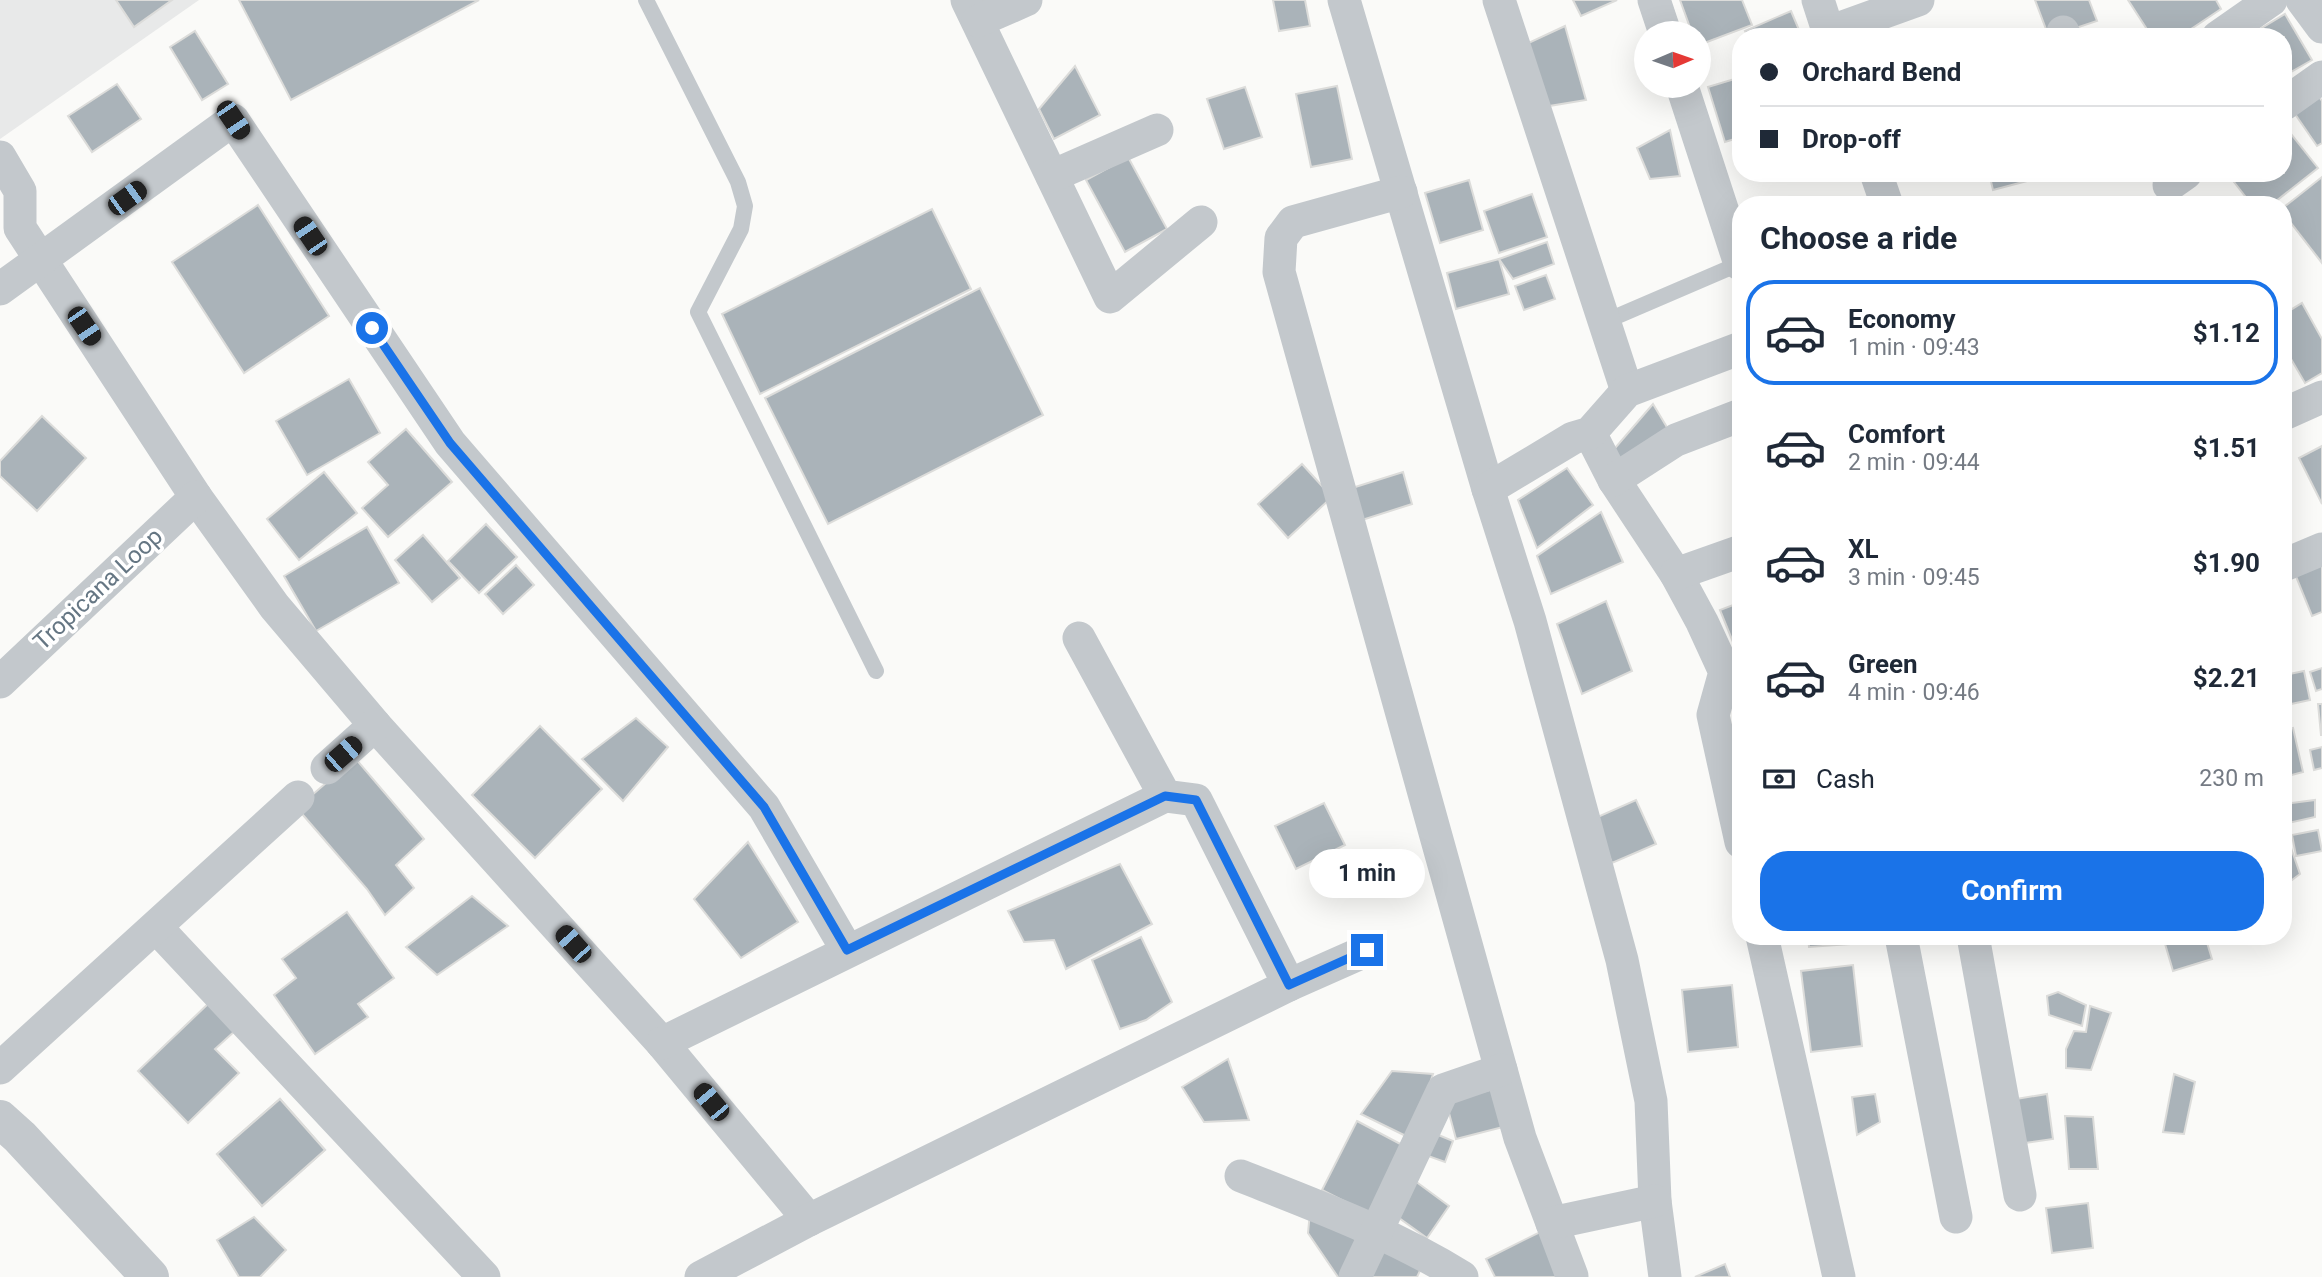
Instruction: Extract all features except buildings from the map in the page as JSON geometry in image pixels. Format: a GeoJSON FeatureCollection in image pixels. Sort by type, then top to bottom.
{"type":"FeatureCollection","features":[{"type":"Feature","properties":{"kind":"street"},"geometry":{"type":"LineString","coordinates":[[1026,0],[973,11],[1110,297],[1200,222]]}},
{"type":"Feature","properties":{"kind":"street"},"geometry":{"type":"LineString","coordinates":[[1344,0],[1488,489],[1530,621],[1622,960],[1651,1101],[1655,1202],[1665,1277]]}},
{"type":"Feature","properties":{"kind":"street"},"geometry":{"type":"LineString","coordinates":[[1499,0],[1627,391]]}},
{"type":"Feature","properties":{"kind":"street"},"geometry":{"type":"LineString","coordinates":[[1654,0],[1661,21]]}},
{"type":"Feature","properties":{"kind":"street"},"geometry":{"type":"LineString","coordinates":[[1818,0],[1827,28]]}},
{"type":"Feature","properties":{"kind":"street"},"geometry":{"type":"LineString","coordinates":[[1845,28],[1918,0]]}},
{"type":"Feature","properties":{"kind":"street"},"geometry":{"type":"LineString","coordinates":[[2231,28],[2271,0]]}},
{"type":"Feature","properties":{"kind":"street"},"geometry":{"type":"LineString","coordinates":[[2302,0],[2322,27]]}},
{"type":"Feature","properties":{"kind":"street"},"geometry":{"type":"LineString","coordinates":[[2292,98],[2322,76]]}},
{"type":"Feature","properties":{"kind":"street"},"geometry":{"type":"LineString","coordinates":[[1686,98],[1732,237]]}},
{"type":"Feature","properties":{"kind":"street"},"geometry":{"type":"LineString","coordinates":[[0,289],[233,120],[450,443],[764,807],[847,950]]}},
{"type":"Feature","properties":{"kind":"street"},"geometry":{"type":"LineString","coordinates":[[1052,176],[1157,130]]}},
{"type":"Feature","properties":{"kind":"street"},"geometry":{"type":"LineString","coordinates":[[0,157],[20,191],[10,226],[41,261],[196,497],[275,607],[375,725],[662,1043],[808,1220]]}},
{"type":"Feature","properties":{"kind":"street"},"geometry":{"type":"LineString","coordinates":[[1401,192],[1293,222],[1281,238],[1279,272],[1520,1138],[1572,1276]]}},
{"type":"Feature","properties":{"kind":"street"},"geometry":{"type":"LineString","coordinates":[[1488,489],[1573,438],[1590,433],[1627,391],[1732,351]]}},
{"type":"Feature","properties":{"kind":"street"},"geometry":{"type":"LineString","coordinates":[[2292,410],[2322,397]]}},
{"type":"Feature","properties":{"kind":"street"},"geometry":{"type":"LineString","coordinates":[[1614,480],[1676,440],[1732,418]]}},
{"type":"Feature","properties":{"kind":"street"},"geometry":{"type":"LineString","coordinates":[[1590,433],[1614,480],[1732,667]]}},
{"type":"Feature","properties":{"kind":"street","name":"Tropicana Loop"},"geometry":{"type":"LineString","coordinates":[[0,682],[196,497]]}},
{"type":"Feature","properties":{"kind":"street"},"geometry":{"type":"LineString","coordinates":[[2292,562],[2322,549]]}},
{"type":"Feature","properties":{"kind":"street"},"geometry":{"type":"LineString","coordinates":[[1675,574],[1732,554]]}},
{"type":"Feature","properties":{"kind":"street"},"geometry":{"type":"LineString","coordinates":[[1079,638],[1165,796]]}},
{"type":"Feature","properties":{"kind":"street"},"geometry":{"type":"LineString","coordinates":[[1732,671],[1713,715],[1732,801]]}},
{"type":"Feature","properties":{"kind":"street"},"geometry":{"type":"LineString","coordinates":[[327,768],[375,725]]}},
{"type":"Feature","properties":{"kind":"street"},"geometry":{"type":"LineString","coordinates":[[662,1043],[1165,796],[1196,800],[1289,985]]}},
{"type":"Feature","properties":{"kind":"street"},"geometry":{"type":"LineString","coordinates":[[0,1068],[298,797]]}},
{"type":"Feature","properties":{"kind":"street"},"geometry":{"type":"LineString","coordinates":[[156,928],[484,1277]]}},
{"type":"Feature","properties":{"kind":"street"},"geometry":{"type":"LineString","coordinates":[[1764,945],[1839,1277]]}},
{"type":"Feature","properties":{"kind":"street"},"geometry":{"type":"LineString","coordinates":[[1903,945],[1956,1216]]}},
{"type":"Feature","properties":{"kind":"street"},"geometry":{"type":"LineString","coordinates":[[1975,945],[2021,1195]]}},
{"type":"Feature","properties":{"kind":"street"},"geometry":{"type":"LineString","coordinates":[[701,1277],[808,1220],[1289,985],[1367,950]]}},
{"type":"Feature","properties":{"kind":"street"},"geometry":{"type":"LineString","coordinates":[[1355,1277],[1443,1090],[1501,1070]]}},
{"type":"Feature","properties":{"kind":"street"},"geometry":{"type":"LineString","coordinates":[[0,1119],[20,1137],[150,1277]]}},
{"type":"Feature","properties":{"kind":"street"},"geometry":{"type":"LineString","coordinates":[[1241,1176],[1376,1229],[1462,1277]]}},
{"type":"Feature","properties":{"kind":"street"},"geometry":{"type":"LineString","coordinates":[[1552,1223],[1655,1202]]}},
{"type":"Feature","properties":{"kind":"lane"},"geometry":{"type":"LineString","coordinates":[[646,0],[738,183],[745,206],[741,229],[698,312],[876,671]]}},
{"type":"Feature","properties":{"kind":"lane"},"geometry":{"type":"LineString","coordinates":[[1606,321],[1732,268]]}},
{"type":"Feature","properties":{"kind":"shaded area"},"geometry":{"type":"Polygon","coordinates":[[[0,0],[199,0],[0,139],[0,0]]]}},
{"type":"Feature","properties":{"kind":"route"},"geometry":{"type":"LineString","coordinates":[[372,328],[450,443],[764,807],[847,950],[1165,796],[1196,800],[1289,985],[1367,950]]}}]}
